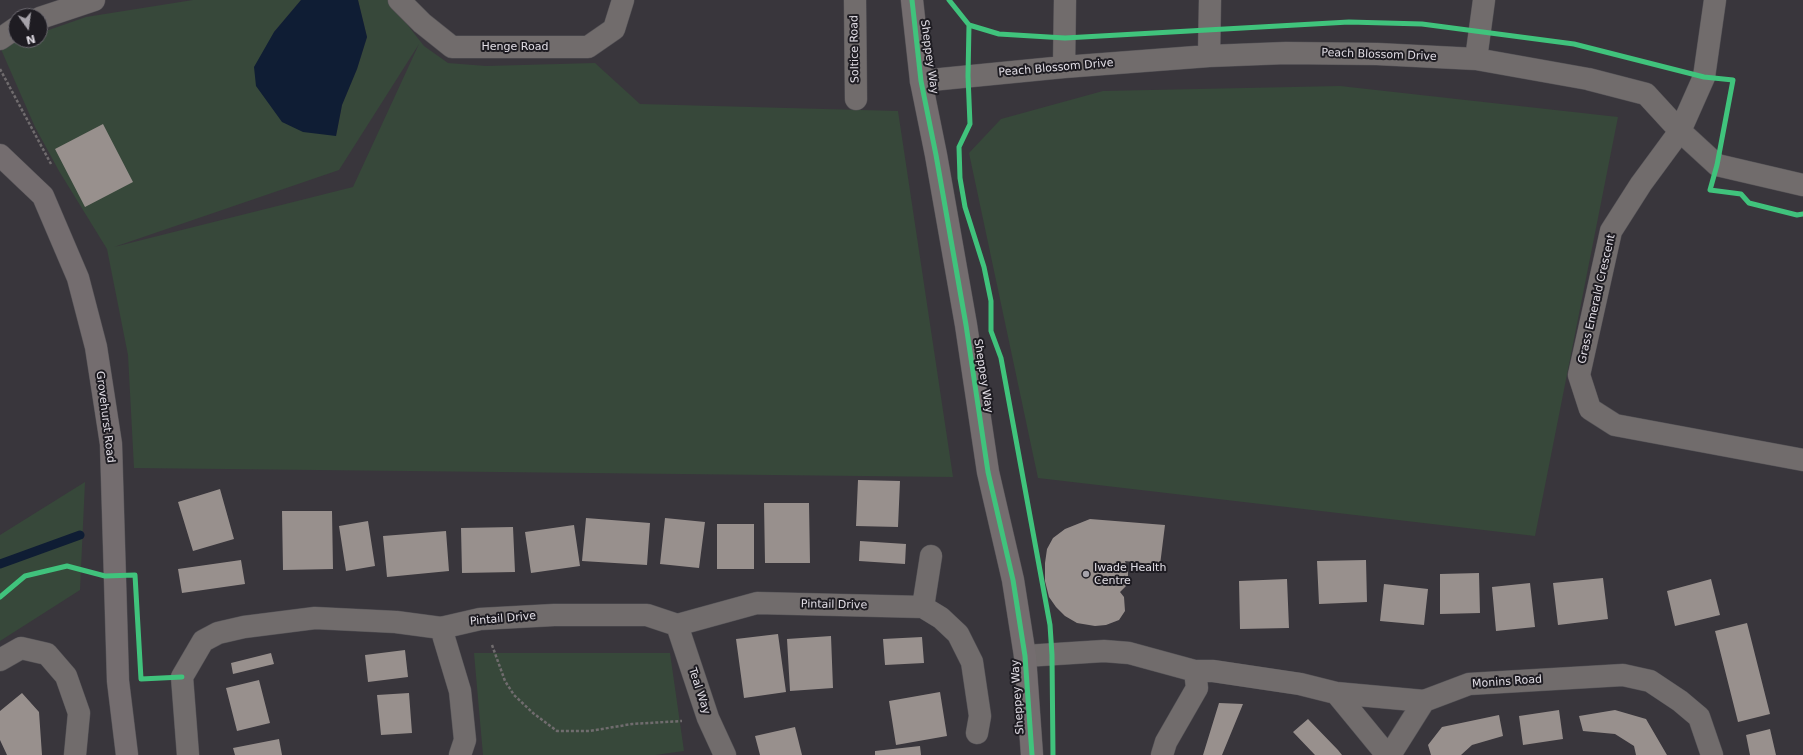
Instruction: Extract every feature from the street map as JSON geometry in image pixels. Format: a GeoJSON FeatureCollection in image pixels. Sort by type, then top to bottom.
{"type":"FeatureCollection","features":[{"type":"Feature","properties":{"kind":"street"},"geometry":{"type":"LineString","coordinates":[[48,15],[94,0]]}},
{"type":"Feature","properties":{"kind":"street","name":"Henge Road"},"geometry":{"type":"LineString","coordinates":[[399,0],[422,23],[452,47],[588,47],[614,29],[623,0]]}},
{"type":"Feature","properties":{"kind":"street","name":"Soltice Road"},"geometry":{"type":"LineString","coordinates":[[855,0],[856,99]]}},
{"type":"Feature","properties":{"kind":"street","name":"Sheppey Way"},"geometry":{"type":"LineString","coordinates":[[912,0],[921,81],[936,154],[966,325],[988,472],[1013,580],[1025,656],[1032,755]]}},
{"type":"Feature","properties":{"kind":"street"},"geometry":{"type":"LineString","coordinates":[[1064,0],[1064,67]]}},
{"type":"Feature","properties":{"kind":"street"},"geometry":{"type":"LineString","coordinates":[[1209,56],[1210,0]]}},
{"type":"Feature","properties":{"kind":"street"},"geometry":{"type":"LineString","coordinates":[[1476,59],[1484,0]]}},
{"type":"Feature","properties":{"kind":"street","name":"Grass Emerald Crescent"},"geometry":{"type":"LineString","coordinates":[[1716,0],[1704,78],[1680,131],[1641,184],[1611,231],[1579,375],[1590,410],[1615,426],[1803,460]]}},
{"type":"Feature","properties":{"kind":"street","name":"Peach Blossom Drive"},"geometry":{"type":"LineString","coordinates":[[921,81],[1064,67],[1209,56],[1286,53],[1377,54],[1476,59],[1588,79],[1646,94],[1680,131],[1717,165],[1803,185]]}},
{"type":"Feature","properties":{"kind":"street","name":"Grovehurst Road"},"geometry":{"type":"LineString","coordinates":[[0,155],[43,196],[78,278],[96,347],[111,444],[118,681],[127,755]]}},
{"type":"Feature","properties":{"kind":"street"},"geometry":{"type":"LineString","coordinates":[[931,556],[923,607],[941,618],[958,634],[972,662],[980,716],[977,733]]}},
{"type":"Feature","properties":{"kind":"street","name":"Pintail Drive"},"geometry":{"type":"LineString","coordinates":[[188,755],[182,677],[203,641],[218,633],[244,627],[315,618],[396,622],[441,628],[480,619],[554,615],[647,615],[677,625],[757,603],[923,607]]}},
{"type":"Feature","properties":{"kind":"street","name":"Teal Way"},"geometry":{"type":"LineString","coordinates":[[677,625],[708,718],[725,755]]}},
{"type":"Feature","properties":{"kind":"street"},"geometry":{"type":"LineString","coordinates":[[441,628],[460,691],[465,740],[460,755]]}},
{"type":"Feature","properties":{"kind":"street"},"geometry":{"type":"LineString","coordinates":[[0,660],[21,648],[46,654],[66,676],[79,713],[75,755]]}},
{"type":"Feature","properties":{"kind":"street","name":"Monins Road"},"geometry":{"type":"LineString","coordinates":[[1025,656],[1104,651],[1129,652],[1195,671],[1213,671],[1300,684],[1336,693],[1424,701],[1469,684],[1623,675],[1650,681],[1680,701],[1699,718],[1712,755]]}},
{"type":"Feature","properties":{"kind":"street"},"geometry":{"type":"LineString","coordinates":[[1162,755],[1166,742],[1196,688],[1195,671]]}},
{"type":"Feature","properties":{"kind":"street"},"geometry":{"type":"LineString","coordinates":[[1336,693],[1388,755],[1424,701]]}},
{"type":"Feature","properties":{"kind":"path"},"geometry":{"type":"LineString","coordinates":[[480,619],[505,681],[514,695],[532,713],[556,732],[590,732],[632,724],[708,718]]}},
{"type":"Feature","properties":{"kind":"green space"},"geometry":{"type":"Polygon","coordinates":[[[193,0],[301,0],[274,32],[336,136],[342,105],[357,69],[367,37],[358,0],[388,0],[424,46],[448,63],[486,66],[595,63],[640,104],[898,111],[953,477],[134,468],[128,355],[107,249],[59,171],[35,127],[0,47],[8,44],[8,48],[48,48],[48,30],[86,17],[193,0]],[[419,44],[339,170],[114,247],[353,187],[419,44]]]}},
{"type":"Feature","properties":{"kind":"green space"},"geometry":{"type":"Polygon","coordinates":[[[1340,86],[1618,117],[1535,536],[1038,478],[969,153],[1001,119],[1103,91],[1340,86]]]}},
{"type":"Feature","properties":{"kind":"green space"},"geometry":{"type":"Polygon","coordinates":[[[85,482],[80,590],[0,641],[0,535],[85,482]]]}},
{"type":"Feature","properties":{"kind":"green space"},"geometry":{"type":"Polygon","coordinates":[[[474,653],[670,653],[684,751],[655,755],[483,755],[474,653]]]}},
{"type":"Feature","properties":{"kind":"water"},"geometry":{"type":"Polygon","coordinates":[[[301,0],[358,0],[367,37],[357,69],[342,105],[336,136],[303,132],[282,122],[256,86],[254,67],[274,32],[301,0]]]}},
{"type":"Feature","properties":{"kind":"building"},"geometry":{"type":"Polygon","coordinates":[[[103,124],[133,182],[85,207],[55,149],[103,124]]]}},
{"type":"Feature","properties":{"kind":"building"},"geometry":{"type":"Polygon","coordinates":[[[858,480],[900,481],[898,527],[856,526],[858,480]]]}},
{"type":"Feature","properties":{"kind":"building"},"geometry":{"type":"Polygon","coordinates":[[[220,489],[234,539],[193,551],[178,502],[220,489]]]}},
{"type":"Feature","properties":{"kind":"building"},"geometry":{"type":"Polygon","coordinates":[[[764,503],[809,503],[810,563],[765,563],[764,503]]]}},
{"type":"Feature","properties":{"kind":"building"},"geometry":{"type":"Polygon","coordinates":[[[282,511],[332,511],[333,569],[283,570],[282,511]]]}},
{"type":"Feature","properties":{"kind":"building"},"geometry":{"type":"Polygon","coordinates":[[[586,518],[650,523],[647,565],[582,561],[586,518]]]}},
{"type":"Feature","properties":{"kind":"building"},"geometry":{"type":"Polygon","coordinates":[[[665,518],[705,522],[699,568],[660,564],[665,518]]]}},
{"type":"Feature","properties":{"kind":"building","name":"Iwade Health Centre"},"geometry":{"type":"Polygon","coordinates":[[[1090,519],[1165,525],[1160,565],[1125,561],[1128,570],[1128,578],[1126,586],[1120,592],[1124,597],[1125,611],[1119,620],[1106,625],[1095,626],[1077,623],[1065,616],[1049,597],[1045,581],[1047,549],[1053,538],[1065,529],[1090,519]]]}},
{"type":"Feature","properties":{"kind":"building"},"geometry":{"type":"Polygon","coordinates":[[[368,521],[375,566],[346,571],[339,526],[368,521]]]}},
{"type":"Feature","properties":{"kind":"building"},"geometry":{"type":"Polygon","coordinates":[[[717,524],[754,524],[754,569],[717,569],[717,524]]]}},
{"type":"Feature","properties":{"kind":"building"},"geometry":{"type":"Polygon","coordinates":[[[574,525],[580,566],[531,573],[525,532],[574,525]]]}},
{"type":"Feature","properties":{"kind":"building"},"geometry":{"type":"Polygon","coordinates":[[[513,527],[515,572],[462,573],[461,528],[513,527]]]}},
{"type":"Feature","properties":{"kind":"building"},"geometry":{"type":"Polygon","coordinates":[[[446,531],[449,571],[387,577],[383,536],[446,531]]]}},
{"type":"Feature","properties":{"kind":"building"},"geometry":{"type":"Polygon","coordinates":[[[860,541],[906,544],[905,564],[859,561],[860,541]]]}},
{"type":"Feature","properties":{"kind":"building"},"geometry":{"type":"Polygon","coordinates":[[[241,560],[245,584],[182,593],[178,569],[241,560]]]}},
{"type":"Feature","properties":{"kind":"building"},"geometry":{"type":"Polygon","coordinates":[[[1366,560],[1367,602],[1319,604],[1317,561],[1366,560]]]}},
{"type":"Feature","properties":{"kind":"building"},"geometry":{"type":"Polygon","coordinates":[[[1479,573],[1480,613],[1440,614],[1440,574],[1479,573]]]}},
{"type":"Feature","properties":{"kind":"building"},"geometry":{"type":"Polygon","coordinates":[[[1603,578],[1608,619],[1558,625],[1553,583],[1603,578]]]}},
{"type":"Feature","properties":{"kind":"building"},"geometry":{"type":"Polygon","coordinates":[[[1287,579],[1289,628],[1240,629],[1239,581],[1287,579]]]}},
{"type":"Feature","properties":{"kind":"building"},"geometry":{"type":"Polygon","coordinates":[[[1711,579],[1720,615],[1675,626],[1667,591],[1711,579]]]}},
{"type":"Feature","properties":{"kind":"building"},"geometry":{"type":"Polygon","coordinates":[[[1530,583],[1535,627],[1496,631],[1492,587],[1530,583]]]}},
{"type":"Feature","properties":{"kind":"building"},"geometry":{"type":"Polygon","coordinates":[[[1384,584],[1428,589],[1424,625],[1380,621],[1384,584]]]}},
{"type":"Feature","properties":{"kind":"building"},"geometry":{"type":"Polygon","coordinates":[[[1747,623],[1770,714],[1738,722],[1715,631],[1747,623]]]}},
{"type":"Feature","properties":{"kind":"building"},"geometry":{"type":"Polygon","coordinates":[[[778,634],[786,692],[744,698],[736,639],[778,634]]]}},
{"type":"Feature","properties":{"kind":"building"},"geometry":{"type":"Polygon","coordinates":[[[831,636],[833,688],[790,691],[787,639],[831,636]]]}},
{"type":"Feature","properties":{"kind":"building"},"geometry":{"type":"Polygon","coordinates":[[[922,637],[924,663],[885,665],[883,639],[922,637]]]}},
{"type":"Feature","properties":{"kind":"building"},"geometry":{"type":"Polygon","coordinates":[[[405,650],[408,677],[368,682],[365,655],[405,650]]]}},
{"type":"Feature","properties":{"kind":"building"},"geometry":{"type":"Polygon","coordinates":[[[271,653],[274,664],[233,674],[231,663],[271,653]]]}},
{"type":"Feature","properties":{"kind":"building"},"geometry":{"type":"Polygon","coordinates":[[[259,680],[270,723],[237,731],[226,688],[259,680]]]}},
{"type":"Feature","properties":{"kind":"building"},"geometry":{"type":"Polygon","coordinates":[[[940,692],[947,736],[896,745],[889,701],[940,692]]]}},
{"type":"Feature","properties":{"kind":"building"},"geometry":{"type":"Polygon","coordinates":[[[22,693],[39,712],[42,755],[7,755],[0,740],[0,711],[22,693]]]}},
{"type":"Feature","properties":{"kind":"building"},"geometry":{"type":"Polygon","coordinates":[[[409,693],[412,733],[381,735],[377,695],[409,693]]]}},
{"type":"Feature","properties":{"kind":"building"},"geometry":{"type":"Polygon","coordinates":[[[1219,703],[1243,704],[1222,755],[1203,755],[1219,703]]]}},
{"type":"Feature","properties":{"kind":"building"},"geometry":{"type":"Polygon","coordinates":[[[1559,710],[1563,739],[1523,745],[1519,716],[1559,710]]]}},
{"type":"Feature","properties":{"kind":"building"},"geometry":{"type":"Polygon","coordinates":[[[1615,710],[1646,719],[1667,755],[1636,755],[1634,746],[1615,734],[1583,731],[1579,716],[1615,710]]]}},
{"type":"Feature","properties":{"kind":"building"},"geometry":{"type":"Polygon","coordinates":[[[1499,715],[1503,736],[1472,745],[1461,755],[1431,755],[1428,745],[1442,727],[1499,715]]]}},
{"type":"Feature","properties":{"kind":"building"},"geometry":{"type":"Polygon","coordinates":[[[1308,719],[1342,755],[1315,755],[1293,732],[1308,719]]]}},
{"type":"Feature","properties":{"kind":"building"},"geometry":{"type":"Polygon","coordinates":[[[795,727],[802,755],[760,755],[755,736],[795,727]]]}},
{"type":"Feature","properties":{"kind":"building"},"geometry":{"type":"Polygon","coordinates":[[[1770,729],[1776,755],[1750,755],[1746,735],[1770,729]]]}},
{"type":"Feature","properties":{"kind":"building"},"geometry":{"type":"Polygon","coordinates":[[[279,739],[282,755],[235,755],[233,748],[279,739]]]}},
{"type":"Feature","properties":{"kind":"building"},"geometry":{"type":"Polygon","coordinates":[[[920,746],[921,755],[875,755],[875,751],[920,746]]]}},
{"type":"Feature","properties":{"kind":"waterway"},"geometry":{"type":"LineString","coordinates":[[0,564],[80,535]]}},
{"type":"Feature","properties":{"kind":"cycle path"},"geometry":{"type":"LineString","coordinates":[[912,0],[921,81],[936,155],[966,325],[988,472],[1013,580],[1025,656],[1032,755]]}},
{"type":"Feature","properties":{"kind":"cycle path"},"geometry":{"type":"LineString","coordinates":[[949,0],[969,25],[999,34],[1065,38],[1349,22],[1422,24],[1574,44],[1704,77],[1733,80],[1717,165],[1710,190],[1741,194],[1749,203],[1797,215],[1803,214]]}},
{"type":"Feature","properties":{"kind":"cycle path"},"geometry":{"type":"LineString","coordinates":[[969,25],[968,76],[970,124],[959,147],[960,178],[965,207],[984,267],[991,301],[991,331],[1001,358],[1050,625],[1052,655],[1053,755]]}},
{"type":"Feature","properties":{"kind":"cycle path"},"geometry":{"type":"LineString","coordinates":[[0,597],[25,576],[67,566],[105,576],[135,575],[141,679],[182,677]]}},
{"type":"Feature","properties":{"kind":"place","name":"Iwade Health Centre"},"geometry":{"type":"Point","coordinates":[1086,574]}}]}
